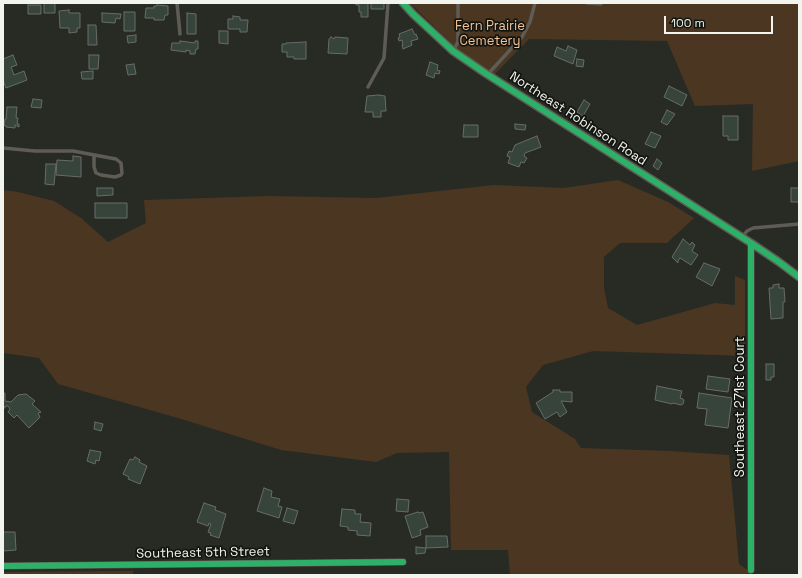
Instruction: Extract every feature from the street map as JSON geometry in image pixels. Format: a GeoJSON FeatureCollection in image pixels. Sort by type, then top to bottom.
{"type":"FeatureCollection","features":[{"type":"Feature","properties":{"kind":"street","name":"Northeast Robinson Road"},"geometry":{"type":"LineString","coordinates":[[403,3],[453,51],[742,237],[780,262],[799,277]]}},
{"type":"Feature","properties":{"kind":"street","name":"Southeast 271st Court"},"geometry":{"type":"LineString","coordinates":[[751,243],[751,570]]}},
{"type":"Feature","properties":{"kind":"street","name":"Southeast 5th Street"},"geometry":{"type":"LineString","coordinates":[[3,566],[403,562]]}},
{"type":"Feature","properties":{"kind":"lane"},"geometry":{"type":"LineString","coordinates":[[177,3],[180,34]]}},
{"type":"Feature","properties":{"kind":"lane"},"geometry":{"type":"LineString","coordinates":[[368,87],[384,58],[388,3]]}},
{"type":"Feature","properties":{"kind":"lane"},"geometry":{"type":"LineString","coordinates":[[453,51],[458,42],[458,3]]}},
{"type":"Feature","properties":{"kind":"lane"},"geometry":{"type":"LineString","coordinates":[[587,3],[601,4]]}},
{"type":"Feature","properties":{"kind":"lane"},"geometry":{"type":"LineString","coordinates":[[488,74],[522,37],[530,22],[536,4]]}},
{"type":"Feature","properties":{"kind":"lane"},"geometry":{"type":"LineString","coordinates":[[3,148],[35,151],[73,151],[94,155],[119,160],[122,166],[121,175],[115,177],[96,173],[94,166],[94,155]]}},
{"type":"Feature","properties":{"kind":"lane"},"geometry":{"type":"LineString","coordinates":[[742,237],[747,231],[753,228],[799,224]]}},
{"type":"Feature","properties":{"kind":"green space","name":"Fern Prairie Cemetery"},"geometry":{"type":"Polygon","coordinates":[[[410,3],[799,3],[799,161],[752,171],[753,104],[695,106],[667,41],[529,39],[494,75],[454,46],[410,3]]]}},
{"type":"Feature","properties":{"kind":"green space"},"geometry":{"type":"Polygon","coordinates":[[[618,180],[668,202],[694,218],[667,243],[620,243],[604,257],[604,288],[608,308],[637,325],[715,303],[735,305],[735,276],[745,280],[745,356],[593,351],[543,365],[526,387],[532,412],[575,439],[581,448],[670,451],[729,455],[739,564],[754,575],[510,575],[508,550],[451,550],[449,452],[397,453],[376,462],[281,450],[178,418],[58,384],[39,358],[3,353],[3,190],[18,192],[54,201],[81,218],[108,242],[146,223],[144,200],[268,196],[376,198],[494,185],[564,188],[618,180]]]}},
{"type":"Feature","properties":{"kind":"green space"},"geometry":{"type":"Polygon","coordinates":[[[133,571],[133,575],[3,575],[3,572],[133,571]]]}},
{"type":"Feature","properties":{"kind":"building"},"geometry":{"type":"Polygon","coordinates":[[[44,3],[55,3],[55,13],[44,13],[44,3]]]}},
{"type":"Feature","properties":{"kind":"building"},"geometry":{"type":"Polygon","coordinates":[[[356,3],[368,3],[368,17],[361,17],[359,5],[356,5],[356,3]]]}},
{"type":"Feature","properties":{"kind":"building"},"geometry":{"type":"Polygon","coordinates":[[[371,3],[384,3],[384,9],[371,9],[371,3]]]}},
{"type":"Feature","properties":{"kind":"building"},"geometry":{"type":"Polygon","coordinates":[[[28,5],[41,5],[41,14],[28,14],[28,5]]]}},
{"type":"Feature","properties":{"kind":"building"},"geometry":{"type":"Polygon","coordinates":[[[154,6],[168,6],[168,15],[165,15],[164,20],[145,18],[146,8],[154,8],[154,6]]]}},
{"type":"Feature","properties":{"kind":"building"},"geometry":{"type":"Polygon","coordinates":[[[69,10],[69,13],[80,13],[80,28],[77,28],[77,32],[69,33],[69,28],[60,28],[59,11],[69,10]]]}},
{"type":"Feature","properties":{"kind":"building"},"geometry":{"type":"Polygon","coordinates":[[[124,12],[135,12],[135,31],[124,31],[124,12]]]}},
{"type":"Feature","properties":{"kind":"building"},"geometry":{"type":"Polygon","coordinates":[[[102,13],[121,14],[120,19],[116,18],[115,23],[102,22],[102,13]]]}},
{"type":"Feature","properties":{"kind":"building"},"geometry":{"type":"Polygon","coordinates":[[[187,13],[196,14],[196,34],[187,34],[187,13]]]}},
{"type":"Feature","properties":{"kind":"building"},"geometry":{"type":"Polygon","coordinates":[[[233,16],[240,17],[240,20],[248,20],[247,32],[240,32],[240,29],[228,29],[228,19],[233,19],[233,16]]]}},
{"type":"Feature","properties":{"kind":"building"},"geometry":{"type":"Polygon","coordinates":[[[88,25],[96,25],[97,45],[88,45],[88,25]]]}},
{"type":"Feature","properties":{"kind":"building"},"geometry":{"type":"Polygon","coordinates":[[[412,29],[418,39],[411,41],[412,45],[403,49],[402,40],[399,41],[398,38],[400,37],[399,34],[412,29]]]}},
{"type":"Feature","properties":{"kind":"building"},"geometry":{"type":"Polygon","coordinates":[[[219,31],[228,31],[228,44],[219,43],[219,31]]]}},
{"type":"Feature","properties":{"kind":"building"},"geometry":{"type":"Polygon","coordinates":[[[136,35],[136,42],[128,43],[127,36],[136,35]]]}},
{"type":"Feature","properties":{"kind":"building"},"geometry":{"type":"Polygon","coordinates":[[[331,37],[334,39],[335,37],[348,38],[347,54],[328,53],[329,39],[331,37]]]}},
{"type":"Feature","properties":{"kind":"building"},"geometry":{"type":"Polygon","coordinates":[[[180,41],[195,43],[195,41],[198,41],[198,49],[196,49],[195,54],[190,54],[190,51],[186,50],[186,52],[171,50],[172,43],[180,43],[180,41]]]}},
{"type":"Feature","properties":{"kind":"building"},"geometry":{"type":"Polygon","coordinates":[[[306,42],[306,59],[294,59],[294,57],[287,57],[287,52],[282,52],[282,44],[306,42]]]}},
{"type":"Feature","properties":{"kind":"building"},"geometry":{"type":"Polygon","coordinates":[[[568,46],[577,50],[573,64],[554,56],[557,47],[566,51],[568,46]]]}},
{"type":"Feature","properties":{"kind":"building"},"geometry":{"type":"Polygon","coordinates":[[[13,55],[17,65],[11,67],[14,75],[24,71],[27,80],[6,88],[3,80],[3,59],[13,55]]]}},
{"type":"Feature","properties":{"kind":"building"},"geometry":{"type":"Polygon","coordinates":[[[89,55],[99,55],[98,69],[89,69],[89,55]]]}},
{"type":"Feature","properties":{"kind":"building"},"geometry":{"type":"Polygon","coordinates":[[[577,59],[584,60],[583,67],[576,66],[577,59]]]}},
{"type":"Feature","properties":{"kind":"building"},"geometry":{"type":"Polygon","coordinates":[[[430,62],[438,65],[437,70],[440,71],[439,74],[435,73],[434,78],[426,75],[430,62]]]}},
{"type":"Feature","properties":{"kind":"building"},"geometry":{"type":"Polygon","coordinates":[[[134,64],[136,74],[128,75],[126,65],[134,64]]]}},
{"type":"Feature","properties":{"kind":"building"},"geometry":{"type":"Polygon","coordinates":[[[93,71],[93,79],[82,79],[81,72],[93,71]]]}},
{"type":"Feature","properties":{"kind":"building"},"geometry":{"type":"Polygon","coordinates":[[[669,86],[687,95],[682,106],[664,97],[669,86]]]}},
{"type":"Feature","properties":{"kind":"building"},"geometry":{"type":"Polygon","coordinates":[[[367,96],[385,96],[386,111],[381,111],[381,117],[373,117],[373,112],[365,112],[367,96]]]}},
{"type":"Feature","properties":{"kind":"building"},"geometry":{"type":"Polygon","coordinates":[[[33,99],[42,100],[41,108],[31,107],[33,99]]]}},
{"type":"Feature","properties":{"kind":"building"},"geometry":{"type":"Polygon","coordinates":[[[584,100],[590,104],[583,116],[577,112],[584,100]]]}},
{"type":"Feature","properties":{"kind":"building"},"geometry":{"type":"Polygon","coordinates":[[[7,107],[17,107],[16,118],[18,118],[17,124],[19,124],[19,127],[15,125],[15,128],[6,127],[4,125],[7,107]]]}},
{"type":"Feature","properties":{"kind":"building"},"geometry":{"type":"Polygon","coordinates":[[[667,110],[675,114],[667,125],[661,122],[667,110]]]}},
{"type":"Feature","properties":{"kind":"building"},"geometry":{"type":"Polygon","coordinates":[[[723,116],[738,116],[738,140],[728,140],[728,136],[723,136],[723,116]]]}},
{"type":"Feature","properties":{"kind":"building"},"geometry":{"type":"Polygon","coordinates":[[[515,124],[526,125],[525,130],[515,129],[515,124]]]}},
{"type":"Feature","properties":{"kind":"building"},"geometry":{"type":"Polygon","coordinates":[[[464,125],[478,125],[478,137],[463,137],[464,125]]]}},
{"type":"Feature","properties":{"kind":"building"},"geometry":{"type":"Polygon","coordinates":[[[651,132],[661,136],[655,148],[645,144],[651,132]]]}},
{"type":"Feature","properties":{"kind":"building"},"geometry":{"type":"Polygon","coordinates":[[[537,136],[541,147],[525,153],[524,156],[527,158],[524,163],[521,162],[519,167],[508,163],[510,157],[507,156],[509,151],[512,152],[515,145],[537,136]]]}},
{"type":"Feature","properties":{"kind":"building"},"geometry":{"type":"Polygon","coordinates":[[[73,156],[81,157],[81,177],[56,175],[57,160],[73,161],[73,156]]]}},
{"type":"Feature","properties":{"kind":"building"},"geometry":{"type":"Polygon","coordinates":[[[657,159],[662,163],[658,170],[653,166],[657,159]]]}},
{"type":"Feature","properties":{"kind":"building"},"geometry":{"type":"Polygon","coordinates":[[[46,164],[56,164],[54,185],[45,184],[46,164]]]}},
{"type":"Feature","properties":{"kind":"building"},"geometry":{"type":"Polygon","coordinates":[[[97,188],[113,188],[113,195],[97,196],[97,188]]]}},
{"type":"Feature","properties":{"kind":"building"},"geometry":{"type":"Polygon","coordinates":[[[791,188],[799,188],[799,202],[791,202],[791,188]]]}},
{"type":"Feature","properties":{"kind":"building"},"geometry":{"type":"Polygon","coordinates":[[[95,203],[127,203],[127,218],[95,218],[95,203]]]}},
{"type":"Feature","properties":{"kind":"building"},"geometry":{"type":"Polygon","coordinates":[[[683,239],[690,245],[692,242],[695,245],[692,251],[698,255],[691,265],[680,258],[678,263],[672,257],[683,239]]]}},
{"type":"Feature","properties":{"kind":"building"},"geometry":{"type":"Polygon","coordinates":[[[704,263],[720,269],[712,286],[696,277],[704,263]]]}},
{"type":"Feature","properties":{"kind":"building"},"geometry":{"type":"Polygon","coordinates":[[[779,284],[779,288],[784,288],[785,302],[783,302],[783,318],[771,319],[769,288],[773,288],[773,285],[779,284]]]}},
{"type":"Feature","properties":{"kind":"building"},"geometry":{"type":"Polygon","coordinates":[[[766,364],[774,364],[774,377],[771,377],[771,380],[766,380],[766,364]]]}},
{"type":"Feature","properties":{"kind":"building"},"geometry":{"type":"Polygon","coordinates":[[[708,376],[730,379],[728,392],[706,389],[708,376]]]}},
{"type":"Feature","properties":{"kind":"building"},"geometry":{"type":"Polygon","coordinates":[[[657,386],[682,391],[680,398],[684,401],[683,404],[672,404],[655,400],[657,386]]]}},
{"type":"Feature","properties":{"kind":"building"},"geometry":{"type":"Polygon","coordinates":[[[553,390],[560,390],[560,392],[572,392],[572,402],[561,401],[567,412],[560,417],[557,412],[545,419],[536,403],[553,392],[553,390]]]}},
{"type":"Feature","properties":{"kind":"building"},"geometry":{"type":"Polygon","coordinates":[[[3,393],[5,393],[5,401],[11,402],[18,395],[26,394],[35,401],[32,404],[41,412],[38,413],[40,417],[29,428],[17,415],[14,418],[8,412],[10,409],[8,406],[3,408],[3,393]]]}},
{"type":"Feature","properties":{"kind":"building"},"geometry":{"type":"Polygon","coordinates":[[[699,393],[732,398],[728,428],[705,425],[707,409],[697,408],[699,393]]]}},
{"type":"Feature","properties":{"kind":"building"},"geometry":{"type":"Polygon","coordinates":[[[95,422],[103,424],[101,431],[94,429],[95,422]]]}},
{"type":"Feature","properties":{"kind":"building"},"geometry":{"type":"Polygon","coordinates":[[[90,450],[101,452],[99,461],[96,460],[95,464],[87,461],[90,450]]]}},
{"type":"Feature","properties":{"kind":"building"},"geometry":{"type":"Polygon","coordinates":[[[135,457],[140,460],[139,462],[147,466],[140,484],[128,479],[129,477],[123,474],[130,459],[133,460],[135,457]]]}},
{"type":"Feature","properties":{"kind":"building"},"geometry":{"type":"Polygon","coordinates":[[[264,488],[272,491],[271,497],[280,499],[278,506],[282,507],[279,518],[257,511],[264,488]]]}},
{"type":"Feature","properties":{"kind":"building"},"geometry":{"type":"Polygon","coordinates":[[[397,499],[409,500],[408,512],[396,511],[397,499]]]}},
{"type":"Feature","properties":{"kind":"building"},"geometry":{"type":"Polygon","coordinates":[[[204,503],[216,507],[215,510],[226,514],[219,538],[210,535],[211,533],[208,532],[211,524],[209,523],[208,526],[197,522],[204,503]]]}},
{"type":"Feature","properties":{"kind":"building"},"geometry":{"type":"Polygon","coordinates":[[[287,508],[298,511],[294,524],[283,521],[287,508]]]}},
{"type":"Feature","properties":{"kind":"building"},"geometry":{"type":"Polygon","coordinates":[[[342,509],[355,510],[355,514],[361,514],[360,522],[371,523],[370,536],[357,535],[357,531],[348,530],[348,527],[340,526],[342,509]]]}},
{"type":"Feature","properties":{"kind":"building"},"geometry":{"type":"Polygon","coordinates":[[[423,512],[428,527],[420,530],[421,535],[412,538],[405,516],[423,512]]]}},
{"type":"Feature","properties":{"kind":"building"},"geometry":{"type":"Polygon","coordinates":[[[3,532],[15,532],[16,550],[3,551],[3,532]]]}},
{"type":"Feature","properties":{"kind":"building"},"geometry":{"type":"Polygon","coordinates":[[[426,536],[447,536],[448,547],[426,548],[426,536]]]}},
{"type":"Feature","properties":{"kind":"building"},"geometry":{"type":"Polygon","coordinates":[[[416,547],[426,548],[425,553],[416,554],[416,547]]]}},
{"type":"Feature","properties":{"kind":"cycle path"},"geometry":{"type":"LineString","coordinates":[[403,3],[453,51],[751,243],[799,277]]}},
{"type":"Feature","properties":{"kind":"cycle path"},"geometry":{"type":"LineString","coordinates":[[751,243],[751,570]]}},
{"type":"Feature","properties":{"kind":"cycle path"},"geometry":{"type":"LineString","coordinates":[[3,566],[403,562]]}}]}
